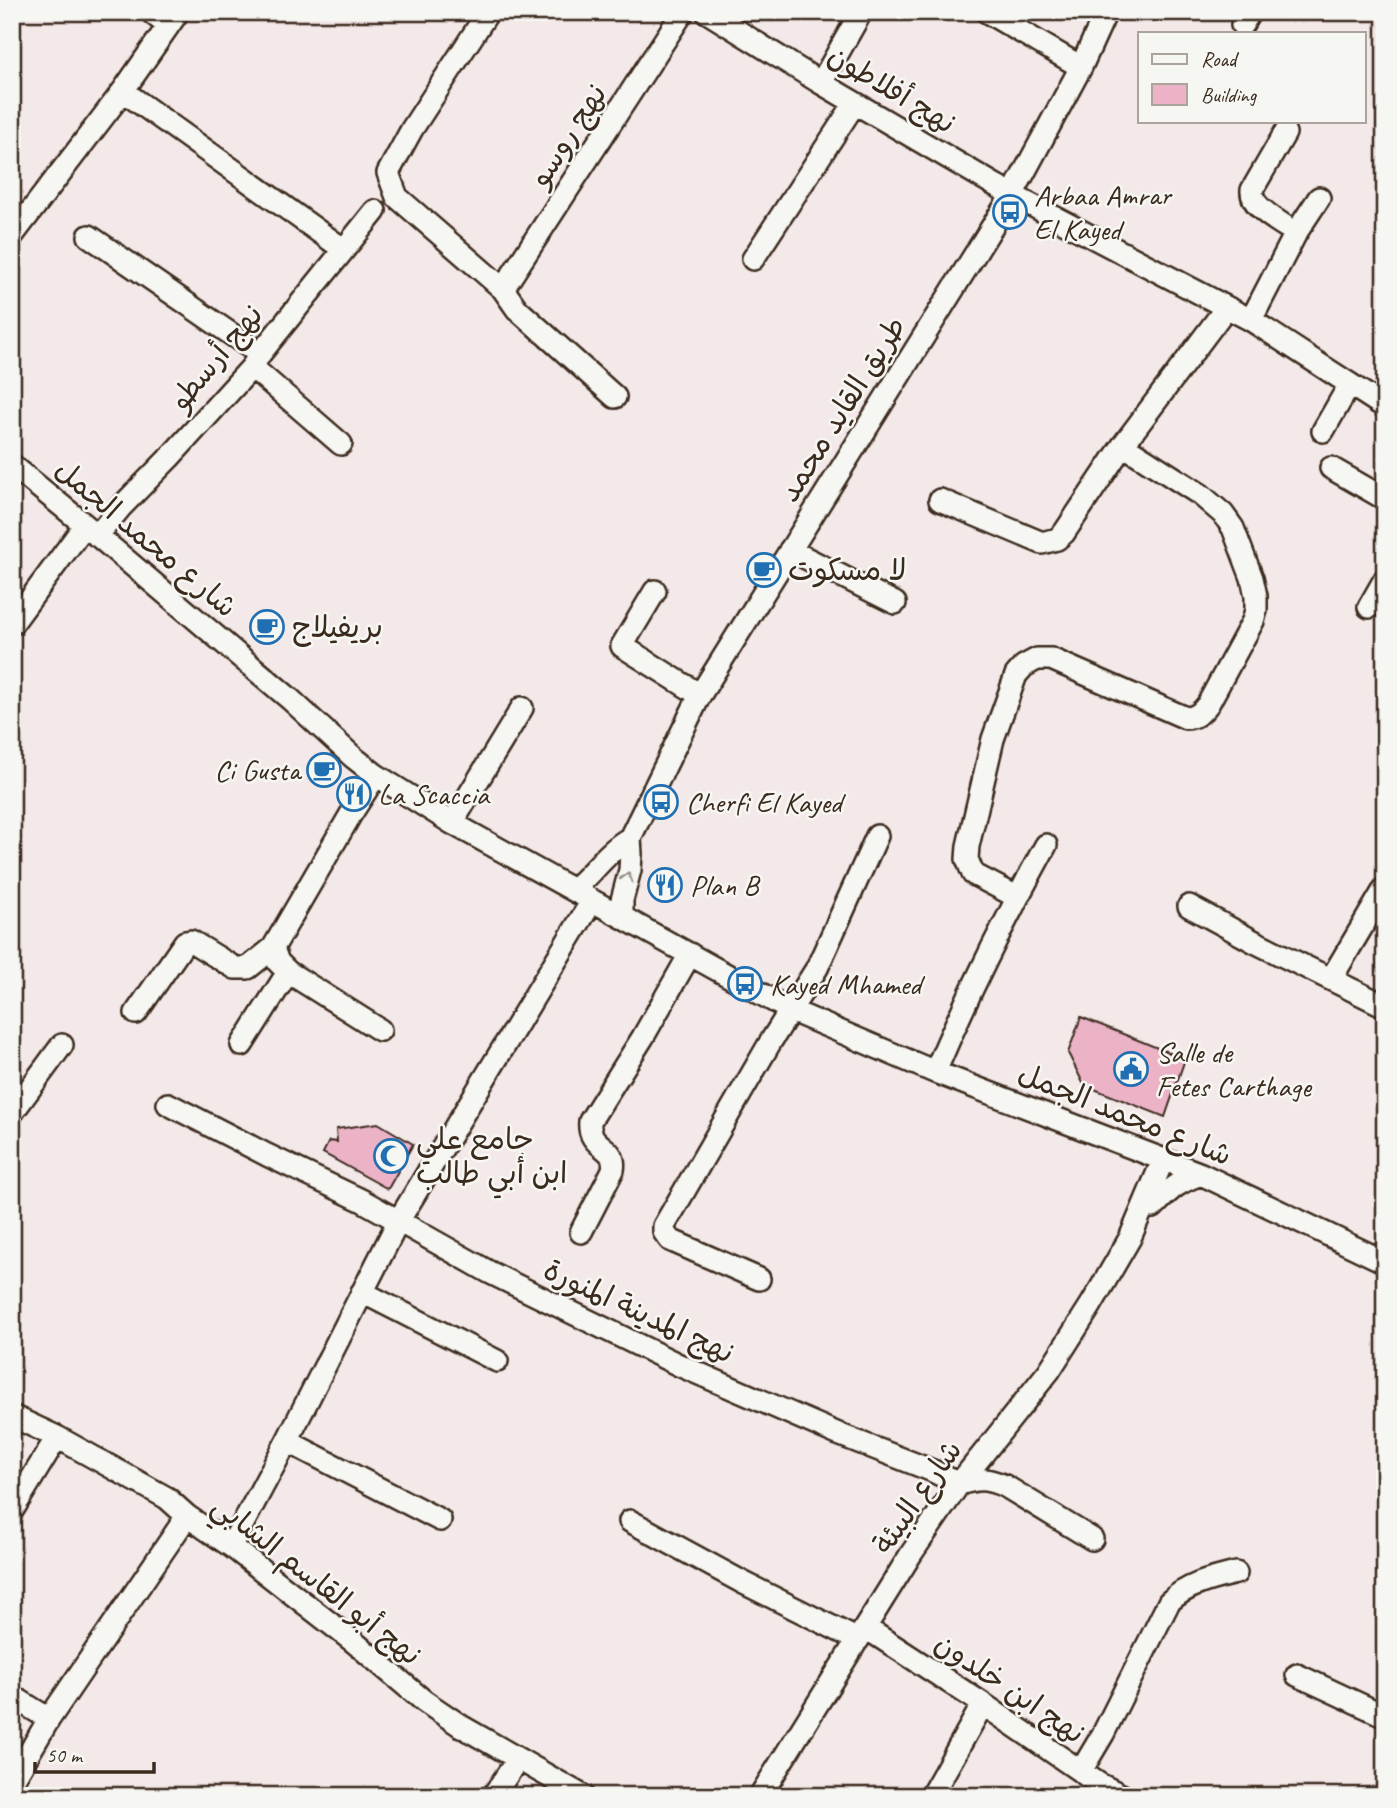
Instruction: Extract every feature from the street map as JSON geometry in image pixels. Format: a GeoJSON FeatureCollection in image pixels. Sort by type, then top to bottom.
{"type":"FeatureCollection","features":[{"type":"Feature","properties":{"kind":"street"},"geometry":{"type":"LineString","coordinates":[[12,236],[173,19],[151,12]]}},
{"type":"Feature","properties":{"kind":"street"},"geometry":{"type":"LineString","coordinates":[[488,12],[412,129],[388,173],[397,197],[503,289],[517,309],[615,397]]}},
{"type":"Feature","properties":{"kind":"street","name":"نهج روسو"},"geometry":{"type":"LineString","coordinates":[[503,289],[683,12]]}},
{"type":"Feature","properties":{"kind":"street","name":"نهج أفلاطون"},"geometry":{"type":"LineString","coordinates":[[707,12],[821,83],[1012,195],[1251,320],[1385,407]]}},
{"type":"Feature","properties":{"kind":"street"},"geometry":{"type":"LineString","coordinates":[[821,83],[861,12]]}},
{"type":"Feature","properties":{"kind":"street"},"geometry":{"type":"LineString","coordinates":[[987,12],[1081,67]]}},
{"type":"Feature","properties":{"kind":"street","name":"طريق القايد محمد"},"geometry":{"type":"LineString","coordinates":[[622,917],[622,900],[630,870],[630,838],[700,695],[1012,195],[1081,67],[1106,12]]}},
{"type":"Feature","properties":{"kind":"street"},"geometry":{"type":"LineString","coordinates":[[122,91],[343,249]]}},
{"type":"Feature","properties":{"kind":"street"},"geometry":{"type":"LineString","coordinates":[[753,259],[855,103]]}},
{"type":"Feature","properties":{"kind":"street"},"geometry":{"type":"LineString","coordinates":[[1285,133],[1251,195],[1256,205],[1296,233]]}},
{"type":"Feature","properties":{"kind":"street"},"geometry":{"type":"LineString","coordinates":[[1251,320],[1296,233],[1319,198]]}},
{"type":"Feature","properties":{"kind":"street","name":"نهج أرسطو"},"geometry":{"type":"LineString","coordinates":[[12,624],[91,531],[120,509],[256,361],[375,211]]}},
{"type":"Feature","properties":{"kind":"street"},"geometry":{"type":"LineString","coordinates":[[89,236],[256,361],[341,443]]}},
{"type":"Feature","properties":{"kind":"street"},"geometry":{"type":"LineString","coordinates":[[940,500],[1042,543],[1050,542],[1064,533],[1123,445],[1226,308]]}},
{"type":"Feature","properties":{"kind":"street"},"geometry":{"type":"LineString","coordinates":[[1323,431],[1350,384]]}},
{"type":"Feature","properties":{"kind":"street"},"geometry":{"type":"LineString","coordinates":[[1017,897],[973,874],[967,859],[993,739],[1016,675],[1024,666],[1037,659],[1051,659],[1186,718],[1194,717],[1208,704],[1256,610],[1252,578],[1233,528],[1223,514],[1201,495],[1123,445]]}},
{"type":"Feature","properties":{"kind":"street","name":"شارع محمد الجمل"},"geometry":{"type":"LineString","coordinates":[[12,465],[290,699],[353,757],[376,775],[452,823],[792,1011],[935,1072],[1201,1174],[1385,1262]]}},
{"type":"Feature","properties":{"kind":"street"},"geometry":{"type":"LineString","coordinates":[[1331,468],[1385,499]]}},
{"type":"Feature","properties":{"kind":"street"},"geometry":{"type":"LineString","coordinates":[[790,550],[895,603]]}},
{"type":"Feature","properties":{"kind":"street"},"geometry":{"type":"LineString","coordinates":[[1369,607],[1385,579]]}},
{"type":"Feature","properties":{"kind":"street"},"geometry":{"type":"LineString","coordinates":[[655,591],[622,646],[700,695]]}},
{"type":"Feature","properties":{"kind":"street"},"geometry":{"type":"LineString","coordinates":[[452,823],[522,708]]}},
{"type":"Feature","properties":{"kind":"street"},"geometry":{"type":"LineString","coordinates":[[136,1013],[185,942],[191,941],[235,968],[248,968],[273,948],[376,775]]}},
{"type":"Feature","properties":{"kind":"street"},"geometry":{"type":"LineString","coordinates":[[760,1279],[670,1240],[664,1232],[664,1226],[771,1041],[817,968],[877,836]]}},
{"type":"Feature","properties":{"kind":"street","name":"طريق القايد محمد"},"geometry":{"type":"LineString","coordinates":[[573,890],[588,878],[616,846],[630,838]]}},
{"type":"Feature","properties":{"kind":"street"},"geometry":{"type":"LineString","coordinates":[[935,1072],[968,995],[1046,845]]}},
{"type":"Feature","properties":{"kind":"street"},"geometry":{"type":"LineString","coordinates":[[1331,979],[1385,888]]}},
{"type":"Feature","properties":{"kind":"street"},"geometry":{"type":"LineString","coordinates":[[231,1546],[398,1220],[592,901]]}},
{"type":"Feature","properties":{"kind":"street"},"geometry":{"type":"LineString","coordinates":[[1189,906],[1385,1006]]}},
{"type":"Feature","properties":{"kind":"street"},"geometry":{"type":"LineString","coordinates":[[273,948],[278,962],[288,972],[380,1030]]}},
{"type":"Feature","properties":{"kind":"street"},"geometry":{"type":"LineString","coordinates":[[582,1232],[614,1163],[610,1154],[592,1137],[589,1131],[590,1121],[643,1037],[690,954]]}},
{"type":"Feature","properties":{"kind":"street"},"geometry":{"type":"LineString","coordinates":[[242,1045],[288,972]]}},
{"type":"Feature","properties":{"kind":"street"},"geometry":{"type":"LineString","coordinates":[[12,1114],[62,1045]]}},
{"type":"Feature","properties":{"kind":"street","name":"نهج المدينة المنورة"},"geometry":{"type":"LineString","coordinates":[[168,1104],[363,1201],[489,1272],[679,1365],[959,1484],[978,1478],[991,1480],[1092,1539]]}},
{"type":"Feature","properties":{"kind":"street"},"geometry":{"type":"LineString","coordinates":[[1130,1147],[1138,1161],[1148,1207]]}},
{"type":"Feature","properties":{"kind":"street","name":"شارع البيئة"},"geometry":{"type":"LineString","coordinates":[[760,1796],[911,1554],[959,1484],[1049,1371],[1148,1207],[1169,1162]]}},
{"type":"Feature","properties":{"kind":"street"},"geometry":{"type":"LineString","coordinates":[[1148,1207],[1181,1181],[1201,1174]]}},
{"type":"Feature","properties":{"kind":"street"},"geometry":{"type":"LineString","coordinates":[[362,1292],[497,1361]]}},
{"type":"Feature","properties":{"kind":"street","name":"نهج أبو القاسم الشابي"},"geometry":{"type":"LineString","coordinates":[[12,1416],[57,1437],[167,1498],[354,1642],[424,1702],[583,1796]]}},
{"type":"Feature","properties":{"kind":"street"},"geometry":{"type":"LineString","coordinates":[[12,1511],[57,1437]]}},
{"type":"Feature","properties":{"kind":"street"},"geometry":{"type":"LineString","coordinates":[[287,1441],[440,1520]]}},
{"type":"Feature","properties":{"kind":"street"},"geometry":{"type":"LineString","coordinates":[[12,1782],[49,1719],[187,1516]]}},
{"type":"Feature","properties":{"kind":"street","name":"نهج ابن خلدون"},"geometry":{"type":"LineString","coordinates":[[630,1521],[742,1582],[862,1634],[984,1704],[1109,1792]]}},
{"type":"Feature","properties":{"kind":"street"},"geometry":{"type":"LineString","coordinates":[[1081,1771],[1103,1734],[1170,1602],[1192,1586],[1236,1573]]}},
{"type":"Feature","properties":{"kind":"street"},"geometry":{"type":"LineString","coordinates":[[1297,1675],[1385,1716]]}},
{"type":"Feature","properties":{"kind":"street"},"geometry":{"type":"LineString","coordinates":[[12,1696],[49,1719]]}},
{"type":"Feature","properties":{"kind":"street"},"geometry":{"type":"LineString","coordinates":[[931,1796],[984,1704]]}},
{"type":"Feature","properties":{"kind":"street"},"geometry":{"type":"LineString","coordinates":[[493,1796],[518,1759]]}},
{"type":"Feature","properties":{"kind":"building"},"geometry":{"type":"Polygon","coordinates":[[[1081,1017],[1185,1059],[1165,1117],[1084,1085],[1068,1053],[1081,1017]]]}},
{"type":"Feature","properties":{"kind":"building"},"geometry":{"type":"Polygon","coordinates":[[[378,1123],[413,1144],[388,1189],[323,1153],[329,1141],[337,1142],[336,1129],[378,1123]]]}},
{"type":"Feature","properties":{"kind":"place","name":"Arbaa Amrar El Kayed"},"geometry":{"type":"Point","coordinates":[1010,212]}},
{"type":"Feature","properties":{"kind":"place","name":"لا مسكوت"},"geometry":{"type":"Point","coordinates":[764,570]}},
{"type":"Feature","properties":{"kind":"place","name":"بريفيلاج"},"geometry":{"type":"Point","coordinates":[267,627]}},
{"type":"Feature","properties":{"kind":"place","name":"Ci Gusta"},"geometry":{"type":"Point","coordinates":[324,770]}},
{"type":"Feature","properties":{"kind":"place","name":"La Scaccia"},"geometry":{"type":"Point","coordinates":[354,794]}},
{"type":"Feature","properties":{"kind":"place","name":"Cherfi El Kayed"},"geometry":{"type":"Point","coordinates":[661,802]}},
{"type":"Feature","properties":{"kind":"place","name":"Plan B"},"geometry":{"type":"Point","coordinates":[665,885]}},
{"type":"Feature","properties":{"kind":"place","name":"Kayed Mhamed"},"geometry":{"type":"Point","coordinates":[745,984]}},
{"type":"Feature","properties":{"kind":"place","name":"Salle de Fetes Carthage"},"geometry":{"type":"Point","coordinates":[1131,1069]}},
{"type":"Feature","properties":{"kind":"place","name":"جامع علي ابن أبي طالب"},"geometry":{"type":"Point","coordinates":[391,1156]}}]}
